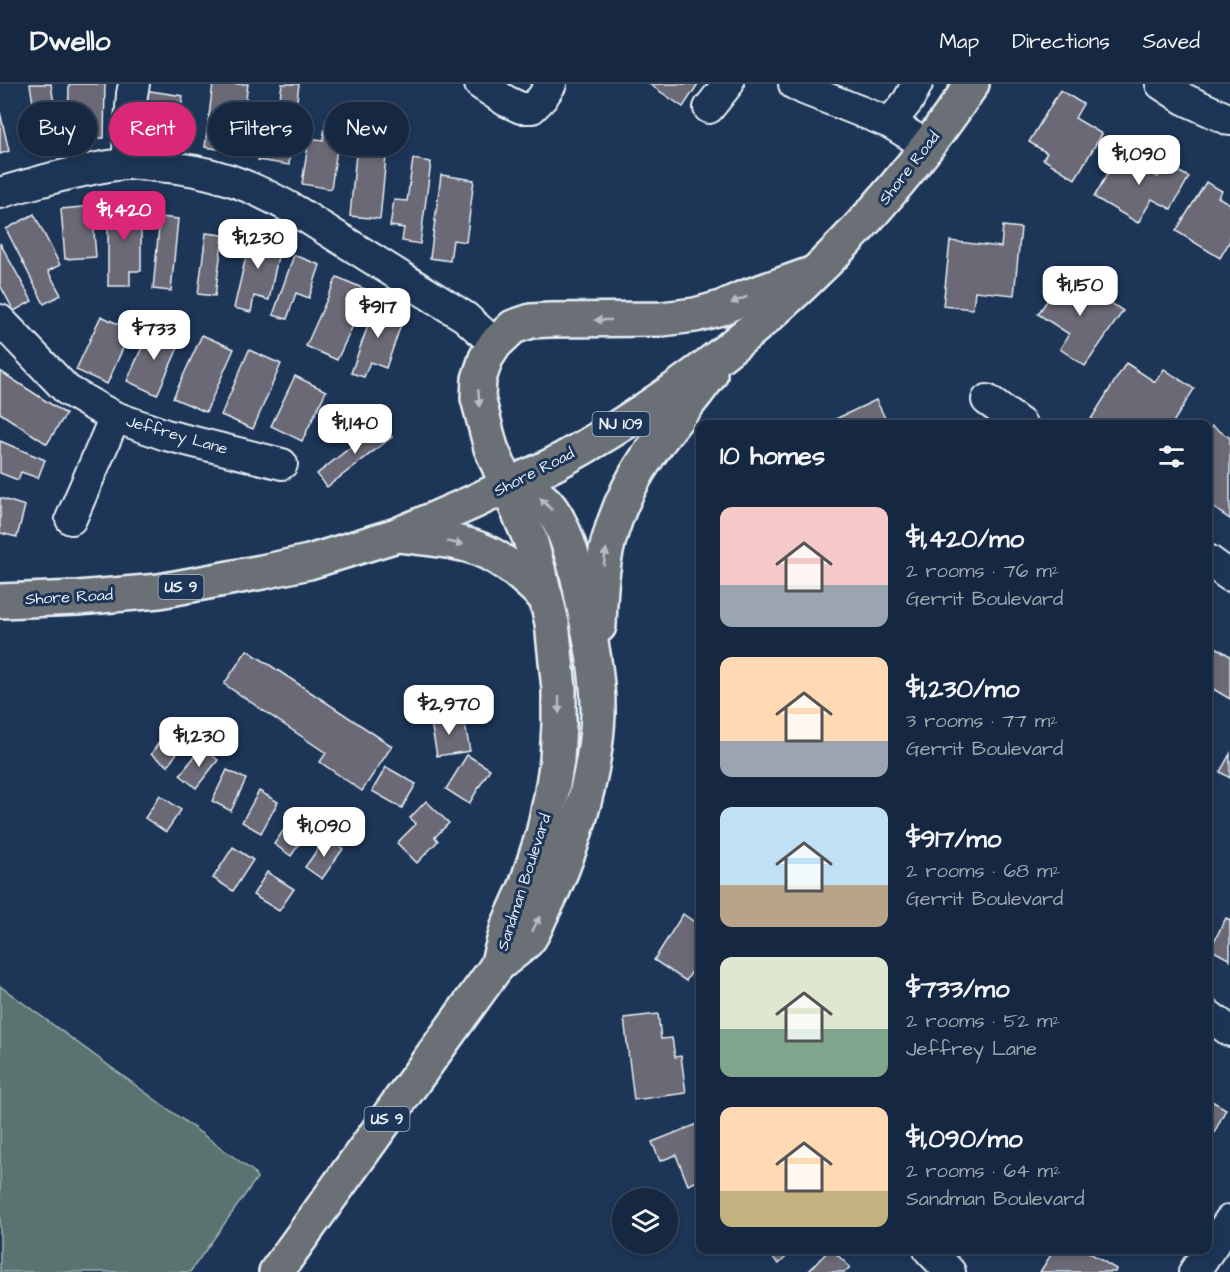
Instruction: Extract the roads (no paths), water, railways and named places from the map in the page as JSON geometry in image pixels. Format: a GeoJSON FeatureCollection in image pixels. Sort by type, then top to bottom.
{"type":"FeatureCollection","features":[{"type":"Feature","properties":{"kind":"main road","name":"Shore Road"},"geometry":{"type":"LineString","coordinates":[[0,601],[78,598],[159,591],[309,561],[397,534],[471,503],[556,463],[678,387],[779,308],[874,213],[928,146],[972,84]]}},
{"type":"Feature","properties":{"kind":"main road"},"geometry":{"type":"LineString","coordinates":[[507,486],[491,448],[478,398],[479,379],[486,357],[495,344],[513,327],[531,321],[662,319],[694,315],[721,308],[814,273]]}},
{"type":"Feature","properties":{"kind":"main road"},"geometry":{"type":"LineString","coordinates":[[596,678],[602,577],[607,545],[617,514],[630,485],[647,457],[666,430],[690,404],[728,350]]}},
{"type":"Feature","properties":{"kind":"main road","name":"Sandman Boulevard"},"geometry":{"type":"LineString","coordinates":[[496,966],[508,926],[526,886],[543,834],[557,760],[559,724],[559,689],[552,623],[530,539],[507,486]]}},
{"type":"Feature","properties":{"kind":"main road","name":"Sandman Boulevard"},"geometry":{"type":"LineString","coordinates":[[276,1272],[496,966],[529,939],[552,895],[587,789],[598,714],[596,678],[581,590],[564,531],[549,505],[533,494],[507,486]]}},
{"type":"Feature","properties":{"kind":"main road","name":"US 9"},"geometry":{"type":"LineString","coordinates":[[397,534],[478,548],[503,561],[546,598]]}},
{"type":"Feature","properties":{"kind":"street"},"geometry":{"type":"LineString","coordinates":[[127,164],[134,84]]}},
{"type":"Feature","properties":{"kind":"street"},"geometry":{"type":"LineString","coordinates":[[480,84],[521,108],[532,108],[551,84]]}},
{"type":"Feature","properties":{"kind":"street"},"geometry":{"type":"LineString","coordinates":[[709,108],[728,84]]}},
{"type":"Feature","properties":{"kind":"street"},"geometry":{"type":"LineString","coordinates":[[794,84],[890,123],[928,146]]}},
{"type":"Feature","properties":{"kind":"street"},"geometry":{"type":"LineString","coordinates":[[890,123],[908,101],[917,84]]}},
{"type":"Feature","properties":{"kind":"street"},"geometry":{"type":"LineString","coordinates":[[1161,84],[1184,99],[1230,120]]}},
{"type":"Feature","properties":{"kind":"street"},"geometry":{"type":"LineString","coordinates":[[0,193],[77,172],[127,164],[183,168],[213,174],[270,196],[465,316],[495,344]]}},
{"type":"Feature","properties":{"kind":"street","name":"Jeffrey Lane"},"geometry":{"type":"LineString","coordinates":[[0,320],[67,390],[116,417],[166,435],[282,464]]}},
{"type":"Feature","properties":{"kind":"street"},"geometry":{"type":"LineString","coordinates":[[987,400],[1015,420]]}},
{"type":"Feature","properties":{"kind":"street"},"geometry":{"type":"LineString","coordinates":[[71,519],[116,417]]}},
{"type":"Feature","properties":{"kind":"street"},"geometry":{"type":"LineString","coordinates":[[1212,563],[1230,576]]}},
{"type":"Feature","properties":{"kind":"street"},"geometry":{"type":"LineString","coordinates":[[1212,1018],[1230,1031]]}},
{"type":"Feature","properties":{"kind":"street"},"geometry":{"type":"LineString","coordinates":[[1212,1246],[1230,1220]]}},
{"type":"Feature","properties":{"kind":"street"},"geometry":{"type":"LineString","coordinates":[[933,1254],[950,1272]]}},
{"type":"Feature","properties":{"kind":"street"},"geometry":{"type":"LineString","coordinates":[[1194,1272],[1206,1254]]}}]}
